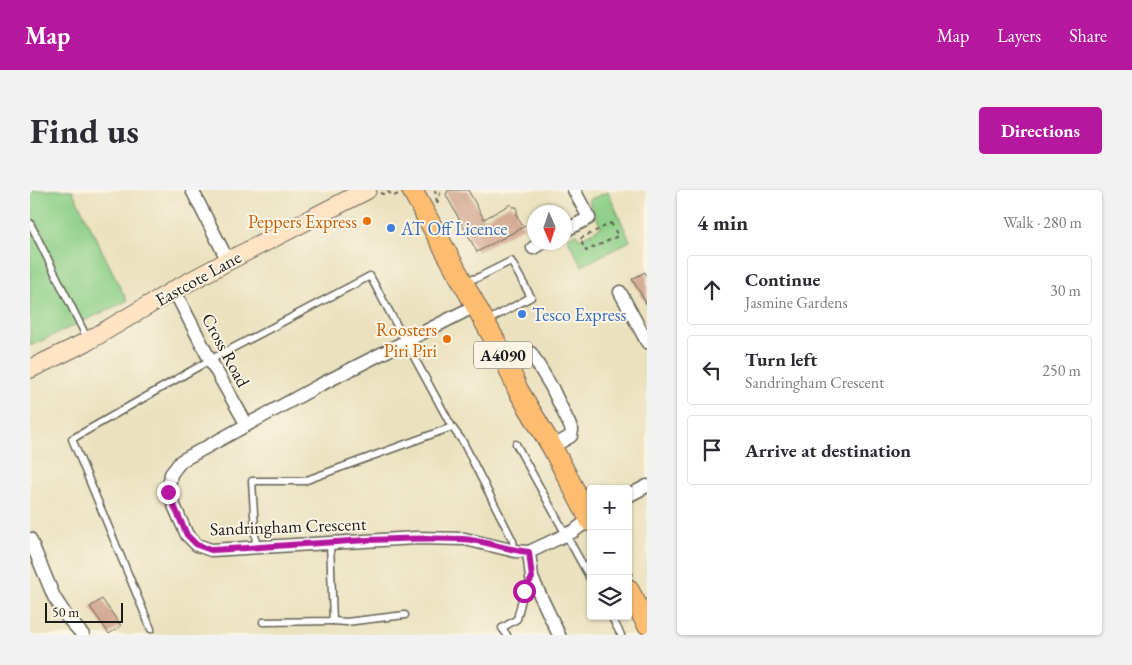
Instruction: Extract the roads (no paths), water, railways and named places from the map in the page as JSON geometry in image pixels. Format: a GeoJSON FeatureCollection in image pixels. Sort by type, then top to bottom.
{"type":"FeatureCollection","features":[{"type":"Feature","properties":{"kind":"main road","name":"A4090"},"geometry":{"type":"LineString","coordinates":[[406,192],[480,314],[504,357],[518,390],[552,447],[587,514]]}},
{"type":"Feature","properties":{"kind":"main road"},"geometry":{"type":"LineString","coordinates":[[632,596],[647,624]]}},
{"type":"Feature","properties":{"kind":"street"},"geometry":{"type":"LineString","coordinates":[[192,190],[228,261]]}},
{"type":"Feature","properties":{"kind":"street","name":"Eastcote Lane"},"geometry":{"type":"LineString","coordinates":[[30,369],[88,341],[174,290],[228,261],[367,190]]}},
{"type":"Feature","properties":{"kind":"street"},"geometry":{"type":"LineString","coordinates":[[572,227],[589,218],[574,190]]}},
{"type":"Feature","properties":{"kind":"street","name":"Cross Road"},"geometry":{"type":"LineString","coordinates":[[174,290],[210,360],[247,425]]}},
{"type":"Feature","properties":{"kind":"street"},"geometry":{"type":"LineString","coordinates":[[620,292],[647,342]]}},
{"type":"Feature","properties":{"kind":"street","name":"Sandringham Crescent"},"geometry":{"type":"LineString","coordinates":[[480,314],[406,340],[181,461],[171,474],[168,492],[187,535],[197,545],[211,550],[416,538],[464,539],[515,551],[529,552],[574,532],[587,522]]}},
{"type":"Feature","properties":{"kind":"street"},"geometry":{"type":"LineString","coordinates":[[504,357],[522,351],[531,353],[552,388],[572,430],[571,436],[552,447]]}},
{"type":"Feature","properties":{"kind":"street"},"geometry":{"type":"LineString","coordinates":[[632,494],[647,486]]}},
{"type":"Feature","properties":{"kind":"street"},"geometry":{"type":"LineString","coordinates":[[30,539],[54,597],[67,617],[83,635]]}},
{"type":"Feature","properties":{"kind":"street"},"geometry":{"type":"LineString","coordinates":[[529,552],[532,578],[559,635]]}},
{"type":"Feature","properties":{"kind":"lane"},"geometry":{"type":"LineString","coordinates":[[30,223],[88,341]]}},
{"type":"Feature","properties":{"kind":"lane"},"geometry":{"type":"LineString","coordinates":[[462,282],[477,278],[511,261],[531,296],[480,314]]}},
{"type":"Feature","properties":{"kind":"lane"},"geometry":{"type":"LineString","coordinates":[[151,629],[72,439],[210,360],[370,276],[452,427],[463,442],[513,541],[515,551]]}},
{"type":"Feature","properties":{"kind":"lane"},"geometry":{"type":"LineString","coordinates":[[256,548],[252,481],[304,481],[452,427]]}},
{"type":"Feature","properties":{"kind":"lane"},"geometry":{"type":"LineString","coordinates":[[516,444],[588,575]]}},
{"type":"Feature","properties":{"kind":"lane"},"geometry":{"type":"LineString","coordinates":[[330,543],[333,621]]}},
{"type":"Feature","properties":{"kind":"lane"},"geometry":{"type":"LineString","coordinates":[[507,635],[502,628],[517,619],[524,591],[532,578]]}},
{"type":"Feature","properties":{"kind":"lane"},"geometry":{"type":"LineString","coordinates":[[263,622],[346,622],[405,616]]}},
{"type":"Feature","properties":{"kind":"lane"},"geometry":{"type":"LineString","coordinates":[[613,620],[621,635]]}},
{"type":"Feature","properties":{"kind":"place","name":"Peppers Express"},"geometry":{"type":"Point","coordinates":[367,221]}},
{"type":"Feature","properties":{"kind":"place","name":"AT Off Licence"},"geometry":{"type":"Point","coordinates":[391,228]}},
{"type":"Feature","properties":{"kind":"place","name":"Tesco Express"},"geometry":{"type":"Point","coordinates":[522,314]}},
{"type":"Feature","properties":{"kind":"place","name":"Roosters Piri Piri"},"geometry":{"type":"Point","coordinates":[447,339]}}]}
